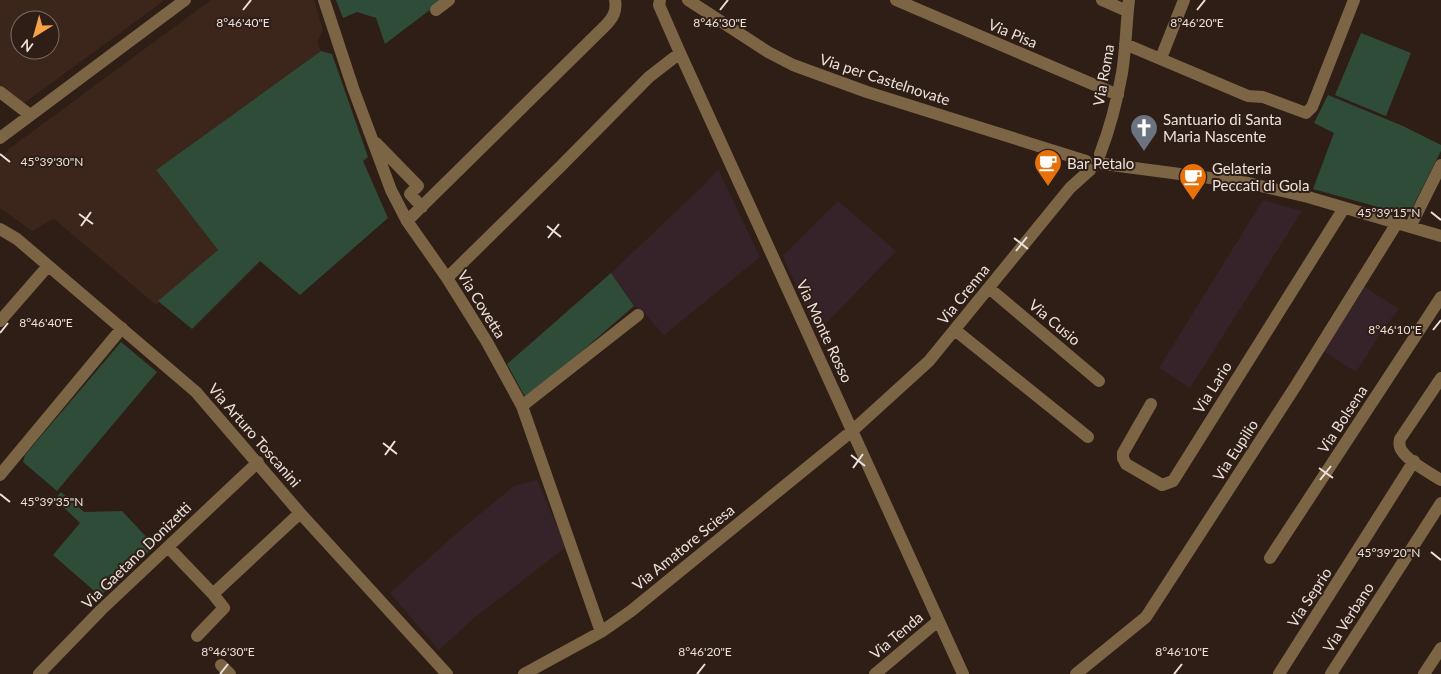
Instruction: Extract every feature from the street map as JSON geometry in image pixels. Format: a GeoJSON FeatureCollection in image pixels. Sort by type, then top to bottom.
{"type":"FeatureCollection","features":[{"type":"Feature","properties":{"kind":"street"},"geometry":{"type":"LineString","coordinates":[[0,138],[185,0]]}},
{"type":"Feature","properties":{"kind":"street","name":"Via Covetta"},"geometry":{"type":"LineString","coordinates":[[324,0],[353,88],[391,190],[407,221],[447,278],[487,342],[522,406],[601,632]]}},
{"type":"Feature","properties":{"kind":"street"},"geometry":{"type":"LineString","coordinates":[[436,10],[449,0]]}},
{"type":"Feature","properties":{"kind":"street"},"geometry":{"type":"LineString","coordinates":[[407,221],[613,18],[616,7],[615,0]]}},
{"type":"Feature","properties":{"kind":"street","name":"Via Monte Rosso"},"geometry":{"type":"LineString","coordinates":[[660,0],[660,5],[680,54],[963,674]]}},
{"type":"Feature","properties":{"kind":"street","name":"Via Pisa"},"geometry":{"type":"LineString","coordinates":[[896,0],[1118,95]]}},
{"type":"Feature","properties":{"kind":"street"},"geometry":{"type":"LineString","coordinates":[[1102,0],[1128,6]]}},
{"type":"Feature","properties":{"kind":"street"},"geometry":{"type":"LineString","coordinates":[[1161,58],[1184,0]]}},
{"type":"Feature","properties":{"kind":"street"},"geometry":{"type":"LineString","coordinates":[[1125,44],[1248,96],[1263,97],[1306,113],[1312,107],[1354,0]]}},
{"type":"Feature","properties":{"kind":"street","name":"Via per Castelnovate"},"geometry":{"type":"LineString","coordinates":[[690,1],[768,52],[793,65],[867,92],[1088,165]]}},
{"type":"Feature","properties":{"kind":"street","name":"Via Roma"},"geometry":{"type":"LineString","coordinates":[[1102,159],[1118,95],[1128,6]]}},
{"type":"Feature","properties":{"kind":"street"},"geometry":{"type":"LineString","coordinates":[[447,278],[560,168],[649,77],[680,54]]}},
{"type":"Feature","properties":{"kind":"street"},"geometry":{"type":"LineString","coordinates":[[0,92],[27,118]]}},
{"type":"Feature","properties":{"kind":"street"},"geometry":{"type":"LineString","coordinates":[[0,105],[2,103],[27,118]]}},
{"type":"Feature","properties":{"kind":"street"},"geometry":{"type":"LineString","coordinates":[[372,140],[418,186],[399,205]]}},
{"type":"Feature","properties":{"kind":"street"},"geometry":{"type":"LineString","coordinates":[[1102,159],[1248,182],[1441,236]]}},
{"type":"Feature","properties":{"kind":"street","name":"Via Crenna"},"geometry":{"type":"LineString","coordinates":[[852,431],[929,362],[1088,165],[1097,171],[1103,167],[1102,159]]}},
{"type":"Feature","properties":{"kind":"street"},"geometry":{"type":"LineString","coordinates":[[1410,227],[1441,165]]}},
{"type":"Feature","properties":{"kind":"street"},"geometry":{"type":"LineString","coordinates":[[410,194],[422,207]]}},
{"type":"Feature","properties":{"kind":"street","name":"Via Lario"},"geometry":{"type":"LineString","coordinates":[[1151,404],[1123,453],[1123,458],[1126,464],[1162,485],[1173,481],[1344,208]]}},
{"type":"Feature","properties":{"kind":"street"},"geometry":{"type":"LineString","coordinates":[[0,220],[17,239]]}},
{"type":"Feature","properties":{"kind":"street","name":"Via Eupilio"},"geometry":{"type":"LineString","coordinates":[[1076,674],[1146,617],[1398,223]]}},
{"type":"Feature","properties":{"kind":"street"},"geometry":{"type":"LineString","coordinates":[[0,229],[17,239]]}},
{"type":"Feature","properties":{"kind":"street","name":"Via Arturo Toscanini"},"geometry":{"type":"LineString","coordinates":[[17,239],[196,392],[300,513],[447,674]]}},
{"type":"Feature","properties":{"kind":"street"},"geometry":{"type":"LineString","coordinates":[[0,321],[48,266]]}},
{"type":"Feature","properties":{"kind":"street","name":"Via Cusio"},"geometry":{"type":"LineString","coordinates":[[989,288],[1099,381]]}},
{"type":"Feature","properties":{"kind":"street","name":"Via Bolsena"},"geometry":{"type":"LineString","coordinates":[[1270,558],[1441,297]]}},
{"type":"Feature","properties":{"kind":"street"},"geometry":{"type":"LineString","coordinates":[[522,406],[638,315]]}},
{"type":"Feature","properties":{"kind":"street"},"geometry":{"type":"LineString","coordinates":[[0,475],[122,328]]}},
{"type":"Feature","properties":{"kind":"street"},"geometry":{"type":"LineString","coordinates":[[955,330],[1088,437]]}},
{"type":"Feature","properties":{"kind":"street"},"geometry":{"type":"LineString","coordinates":[[1441,378],[1400,439],[1400,449],[1414,462],[1441,480]]}},
{"type":"Feature","properties":{"kind":"street","name":"Via Amatore Sciesa"},"geometry":{"type":"LineString","coordinates":[[524,674],[547,669],[631,611],[852,431]]}},
{"type":"Feature","properties":{"kind":"street","name":"Via Gaetano Donizetti"},"geometry":{"type":"LineString","coordinates":[[39,674],[101,610],[258,462]]}},
{"type":"Feature","properties":{"kind":"street","name":"Via Seprio"},"geometry":{"type":"LineString","coordinates":[[1279,674],[1414,462]]}},
{"type":"Feature","properties":{"kind":"street","name":"Via Verbano"},"geometry":{"type":"LineString","coordinates":[[1330,674],[1441,503]]}},
{"type":"Feature","properties":{"kind":"street"},"geometry":{"type":"LineString","coordinates":[[213,594],[300,513]]}},
{"type":"Feature","properties":{"kind":"street"},"geometry":{"type":"LineString","coordinates":[[168,547],[224,608],[197,636]]}},
{"type":"Feature","properties":{"kind":"street","name":"Via Tenda"},"geometry":{"type":"LineString","coordinates":[[875,674],[938,621]]}},
{"type":"Feature","properties":{"kind":"street"},"geometry":{"type":"LineString","coordinates":[[1424,674],[1441,648]]}},
{"type":"Feature","properties":{"kind":"shaded area"},"geometry":{"type":"Polygon","coordinates":[[[0,0],[165,0],[16,109],[0,96],[0,0]]]}},
{"type":"Feature","properties":{"kind":"shaded area"},"geometry":{"type":"Polygon","coordinates":[[[211,0],[314,0],[323,30],[317,42],[321,51],[156,170],[218,250],[156,305],[54,219],[32,231],[0,208],[0,159],[10,148],[211,0]]]}},
{"type":"Feature","properties":{"kind":"shaded area"},"geometry":{"type":"Polygon","coordinates":[[[718,169],[760,257],[664,335],[645,314],[634,306],[611,273],[704,185],[718,169]]]}},
{"type":"Feature","properties":{"kind":"shaded area"},"geometry":{"type":"Polygon","coordinates":[[[1263,200],[1302,211],[1190,388],[1159,368],[1263,200]]]}},
{"type":"Feature","properties":{"kind":"shaded area"},"geometry":{"type":"Polygon","coordinates":[[[838,201],[896,251],[817,333],[783,256],[838,201]]]}},
{"type":"Feature","properties":{"kind":"shaded area"},"geometry":{"type":"Polygon","coordinates":[[[1365,287],[1399,309],[1384,328],[1356,372],[1323,351],[1365,287]]]}},
{"type":"Feature","properties":{"kind":"shaded area"},"geometry":{"type":"Polygon","coordinates":[[[537,480],[566,547],[474,618],[439,650],[390,593],[458,532],[514,486],[537,480]]]}},
{"type":"Feature","properties":{"kind":"green space"},"geometry":{"type":"Polygon","coordinates":[[[336,0],[443,0],[385,44],[376,18],[357,12],[343,18],[336,0]]]}},
{"type":"Feature","properties":{"kind":"green space"},"geometry":{"type":"Polygon","coordinates":[[[1361,33],[1411,53],[1386,116],[1335,95],[1361,33]]]}},
{"type":"Feature","properties":{"kind":"green space"},"geometry":{"type":"Polygon","coordinates":[[[321,51],[332,54],[368,157],[363,161],[388,218],[300,295],[260,261],[192,329],[158,301],[218,250],[156,170],[321,51]]]}},
{"type":"Feature","properties":{"kind":"green space"},"geometry":{"type":"Polygon","coordinates":[[[1328,95],[1403,126],[1441,145],[1441,151],[1410,212],[1403,214],[1313,189],[1334,133],[1314,123],[1328,95]]]}},
{"type":"Feature","properties":{"kind":"green space"},"geometry":{"type":"Polygon","coordinates":[[[611,273],[634,306],[529,397],[524,395],[507,364],[611,273]]]}},
{"type":"Feature","properties":{"kind":"green space"},"geometry":{"type":"Polygon","coordinates":[[[121,342],[157,372],[57,491],[23,462],[25,455],[121,342]]]}},
{"type":"Feature","properties":{"kind":"green space"},"geometry":{"type":"Polygon","coordinates":[[[61,492],[84,512],[122,511],[155,546],[100,596],[53,555],[80,523],[55,499],[61,492]]]}},
{"type":"Feature","properties":{"kind":"place","name":"Santuario di Santa Maria Nascente"},"geometry":{"type":"Point","coordinates":[1144,152]}},
{"type":"Feature","properties":{"kind":"place","name":"Bar Petalo"},"geometry":{"type":"Point","coordinates":[1048,187]}},
{"type":"Feature","properties":{"kind":"place","name":"Gelateria Peccati di Gola"},"geometry":{"type":"Point","coordinates":[1193,201]}}]}
